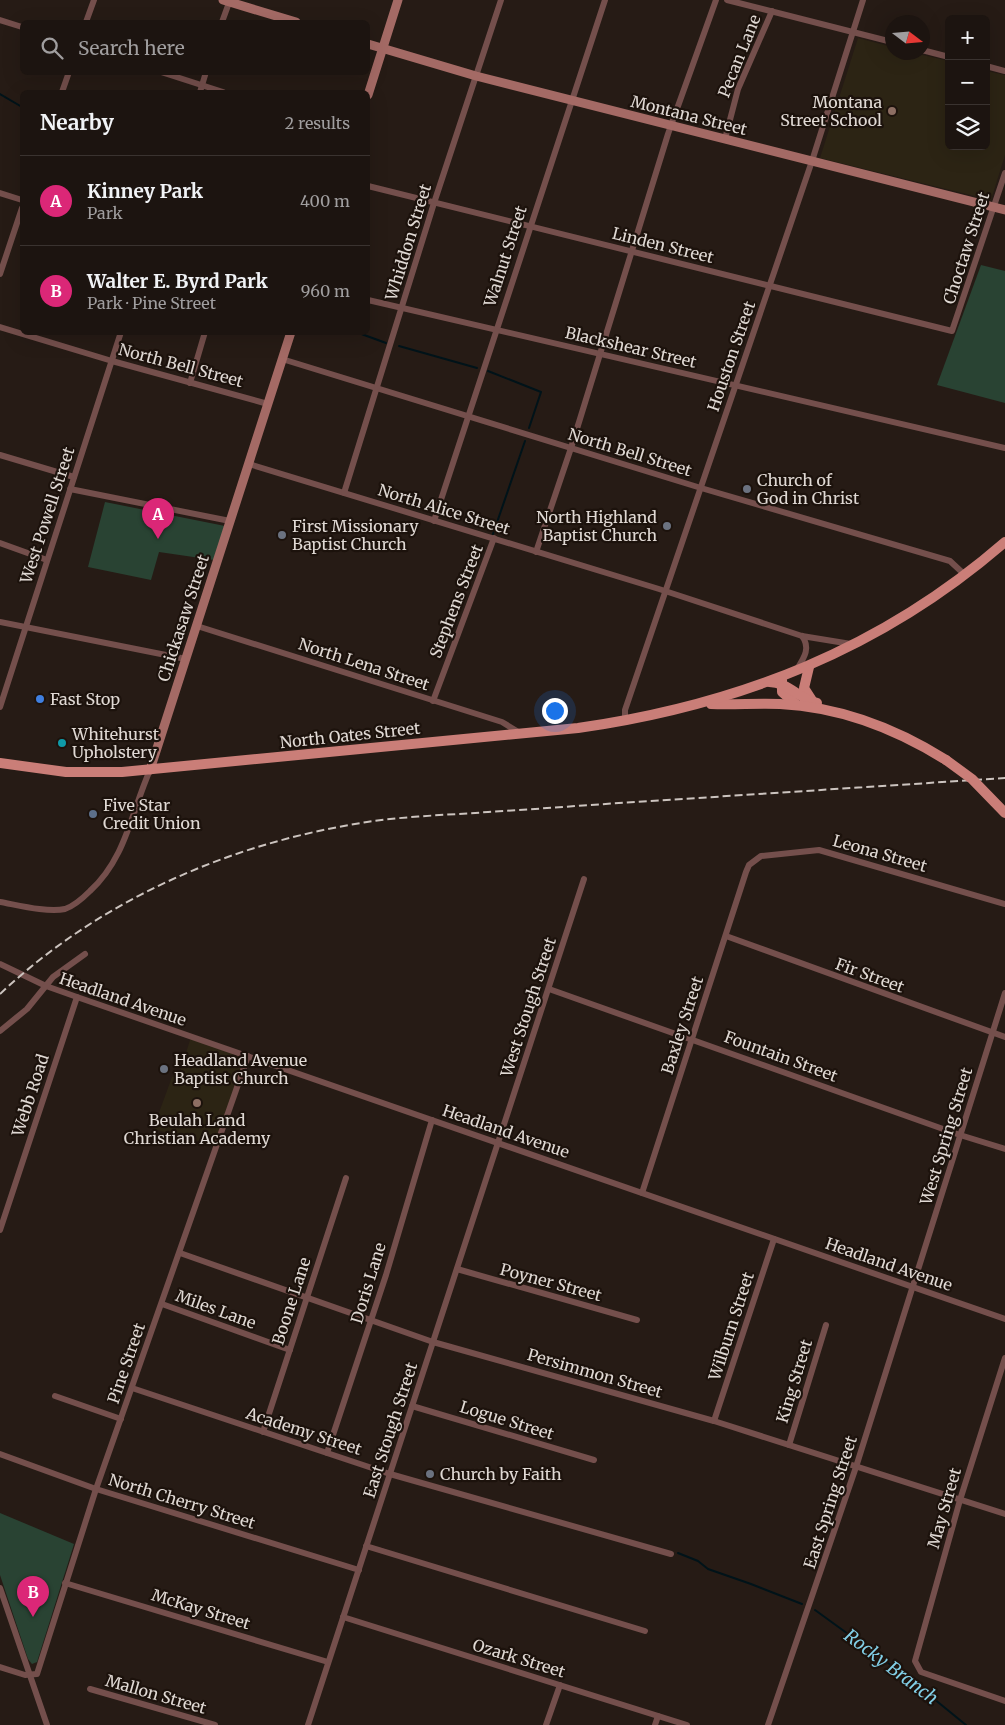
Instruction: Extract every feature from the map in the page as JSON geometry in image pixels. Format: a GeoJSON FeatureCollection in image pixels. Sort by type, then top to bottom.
{"type":"FeatureCollection","features":[{"type":"Feature","properties":{"kind":"main road"},"geometry":{"type":"LineString","coordinates":[[702,703],[787,677],[854,645],[898,621],[965,575],[1005,542]]}},
{"type":"Feature","properties":{"kind":"main road"},"geometry":{"type":"LineString","coordinates":[[809,667],[804,688],[814,702]]}},
{"type":"Feature","properties":{"kind":"main road"},"geometry":{"type":"LineString","coordinates":[[787,677],[806,700],[834,707],[898,734],[946,760],[972,779],[1005,813]]}},
{"type":"Feature","properties":{"kind":"main road"},"geometry":{"type":"LineString","coordinates":[[787,677],[785,697],[799,706]]}},
{"type":"Feature","properties":{"kind":"main road"},"geometry":{"type":"LineString","coordinates":[[702,703],[799,706],[843,712]]}},
{"type":"Feature","properties":{"kind":"main road","name":"North Oates Street"},"geometry":{"type":"LineString","coordinates":[[0,763],[75,772],[150,770],[625,721],[702,703]]}},
{"type":"Feature","properties":{"kind":"street"},"geometry":{"type":"LineString","coordinates":[[87,20],[94,0]]}},
{"type":"Feature","properties":{"kind":"street"},"geometry":{"type":"LineString","coordinates":[[370,90],[398,0]]}},
{"type":"Feature","properties":{"kind":"street","name":"Whiddon Street"},"geometry":{"type":"LineString","coordinates":[[344,493],[434,203],[501,0]]}},
{"type":"Feature","properties":{"kind":"street","name":"Walnut Street"},"geometry":{"type":"LineString","coordinates":[[434,521],[529,226],[605,0]]}},
{"type":"Feature","properties":{"kind":"street"},"geometry":{"type":"LineString","coordinates":[[536,552],[571,448],[672,126],[716,0]]}},
{"type":"Feature","properties":{"kind":"street"},"geometry":{"type":"LineString","coordinates":[[727,0],[885,40]]}},
{"type":"Feature","properties":{"kind":"street","name":"Houston Street"},"geometry":{"type":"LineString","coordinates":[[625,721],[625,710],[812,162],[863,0]]}},
{"type":"Feature","properties":{"kind":"street"},"geometry":{"type":"LineString","coordinates":[[222,20],[227,1],[289,20]]}},
{"type":"Feature","properties":{"kind":"street","name":"Pecan Lane"},"geometry":{"type":"LineString","coordinates":[[725,139],[738,89],[772,11]]}},
{"type":"Feature","properties":{"kind":"street"},"geometry":{"type":"LineString","coordinates":[[0,20],[20,26]]}},
{"type":"Feature","properties":{"kind":"street","name":"Montana Street"},"geometry":{"type":"LineString","coordinates":[[370,45],[476,76],[1005,210]]}},
{"type":"Feature","properties":{"kind":"street"},"geometry":{"type":"LineString","coordinates":[[930,52],[945,55]]}},
{"type":"Feature","properties":{"kind":"street"},"geometry":{"type":"LineString","coordinates":[[990,67],[1005,71]]}},
{"type":"Feature","properties":{"kind":"street"},"geometry":{"type":"LineString","coordinates":[[63,90],[68,75]]}},
{"type":"Feature","properties":{"kind":"street"},"geometry":{"type":"LineString","coordinates":[[168,75],[201,89],[205,75]]}},
{"type":"Feature","properties":{"kind":"street","name":"Choctaw Street"},"geometry":{"type":"LineString","coordinates":[[952,331],[1005,173]]}},
{"type":"Feature","properties":{"kind":"street","name":"Linden Street"},"geometry":{"type":"LineString","coordinates":[[370,187],[952,331]]}},
{"type":"Feature","properties":{"kind":"street"},"geometry":{"type":"LineString","coordinates":[[0,193],[20,199]]}},
{"type":"Feature","properties":{"kind":"street"},"geometry":{"type":"LineString","coordinates":[[0,274],[20,214]]}},
{"type":"Feature","properties":{"kind":"street","name":"Blackshear Street"},"geometry":{"type":"LineString","coordinates":[[370,300],[1005,448]]}},
{"type":"Feature","properties":{"kind":"street","name":"North Bell Street"},"geometry":{"type":"LineString","coordinates":[[0,327],[20,333]]}},
{"type":"Feature","properties":{"kind":"street","name":"North Bell Street"},"geometry":{"type":"LineString","coordinates":[[26,335],[268,404]]}},
{"type":"Feature","properties":{"kind":"street","name":"West Powell Street"},"geometry":{"type":"LineString","coordinates":[[0,707],[120,335]]}},
{"type":"Feature","properties":{"kind":"street"},"geometry":{"type":"LineString","coordinates":[[190,383],[204,335]]}},
{"type":"Feature","properties":{"kind":"street","name":"Chickasaw Street"},"geometry":{"type":"LineString","coordinates":[[0,902],[40,908],[64,909],[81,900],[104,878],[118,856],[150,770],[290,335]]}},
{"type":"Feature","properties":{"kind":"street","name":"North Bell Street"},"geometry":{"type":"LineString","coordinates":[[282,359],[701,488],[950,561],[965,575]]}},
{"type":"Feature","properties":{"kind":"street"},"geometry":{"type":"LineString","coordinates":[[0,455],[74,477]]}},
{"type":"Feature","properties":{"kind":"street","name":"North Alice Street"},"geometry":{"type":"LineString","coordinates":[[248,464],[494,538],[802,636],[854,645]]}},
{"type":"Feature","properties":{"kind":"street"},"geometry":{"type":"LineString","coordinates":[[70,489],[230,521]]}},
{"type":"Feature","properties":{"kind":"street","name":"Stephens Street"},"geometry":{"type":"LineString","coordinates":[[433,701],[494,538]]}},
{"type":"Feature","properties":{"kind":"street"},"geometry":{"type":"LineString","coordinates":[[0,543],[47,560]]}},
{"type":"Feature","properties":{"kind":"street"},"geometry":{"type":"LineString","coordinates":[[0,622],[186,659]]}},
{"type":"Feature","properties":{"kind":"street","name":"North Lena Street"},"geometry":{"type":"LineString","coordinates":[[196,626],[502,722],[520,733]]}},
{"type":"Feature","properties":{"kind":"street"},"geometry":{"type":"LineString","coordinates":[[787,677],[807,651],[805,640],[802,636]]}},
{"type":"Feature","properties":{"kind":"street","name":"Leona Street"},"geometry":{"type":"LineString","coordinates":[[749,865],[761,856],[769,854],[819,850],[1005,904]]}},
{"type":"Feature","properties":{"kind":"street","name":"Baxley Street"},"geometry":{"type":"LineString","coordinates":[[642,1193],[749,865]]}},
{"type":"Feature","properties":{"kind":"street","name":"West Stough Street"},"geometry":{"type":"LineString","coordinates":[[498,1143],[584,878]]}},
{"type":"Feature","properties":{"kind":"street","name":"Fir Street"},"geometry":{"type":"LineString","coordinates":[[726,936],[1005,1037]]}},
{"type":"Feature","properties":{"kind":"street"},"geometry":{"type":"LineString","coordinates":[[0,1031],[27,1009],[53,977],[85,954]]}},
{"type":"Feature","properties":{"kind":"street","name":"Headland Avenue"},"geometry":{"type":"LineString","coordinates":[[0,964],[46,986],[76,997],[1005,1319]]}},
{"type":"Feature","properties":{"kind":"street","name":"Fountain Street"},"geometry":{"type":"LineString","coordinates":[[549,989],[960,1135],[1005,1149]]}},
{"type":"Feature","properties":{"kind":"street","name":"West Spring Street"},"geometry":{"type":"LineString","coordinates":[[913,1287],[1005,993]]}},
{"type":"Feature","properties":{"kind":"street","name":"Webb Road"},"geometry":{"type":"LineString","coordinates":[[0,1230],[76,997]]}},
{"type":"Feature","properties":{"kind":"street","name":"Pine Street"},"geometry":{"type":"LineString","coordinates":[[30,1675],[37,1674],[96,1489],[248,1056]]}},
{"type":"Feature","properties":{"kind":"street","name":"Doris Lane"},"geometry":{"type":"LineString","coordinates":[[327,1453],[371,1319],[432,1120]]}},
{"type":"Feature","properties":{"kind":"street","name":"East Stough Street"},"geometry":{"type":"LineString","coordinates":[[308,1725],[498,1143]]}},
{"type":"Feature","properties":{"kind":"street","name":"Boone Lane"},"geometry":{"type":"LineString","coordinates":[[263,1432],[346,1178]]}},
{"type":"Feature","properties":{"kind":"street","name":"Wilburn Street"},"geometry":{"type":"LineString","coordinates":[[714,1421],[774,1239]]}},
{"type":"Feature","properties":{"kind":"street","name":"Persimmon Street"},"geometry":{"type":"LineString","coordinates":[[180,1253],[433,1342],[714,1421],[1005,1514]]}},
{"type":"Feature","properties":{"kind":"street","name":"Poyner Street"},"geometry":{"type":"LineString","coordinates":[[457,1269],[637,1320]]}},
{"type":"Feature","properties":{"kind":"street","name":"East Spring Street"},"geometry":{"type":"LineString","coordinates":[[768,1725],[856,1467],[913,1287]]}},
{"type":"Feature","properties":{"kind":"street","name":"Miles Lane"},"geometry":{"type":"LineString","coordinates":[[162,1304],[290,1350]]}},
{"type":"Feature","properties":{"kind":"street","name":"King Street"},"geometry":{"type":"LineString","coordinates":[[788,1445],[826,1325]]}},
{"type":"Feature","properties":{"kind":"street","name":"May Street"},"geometry":{"type":"LineString","coordinates":[[1005,1358],[960,1500],[915,1658],[917,1668],[924,1673],[1005,1701]]}},
{"type":"Feature","properties":{"kind":"street","name":"Academy Street"},"geometry":{"type":"LineString","coordinates":[[132,1388],[390,1474],[671,1554]]}},
{"type":"Feature","properties":{"kind":"street"},"geometry":{"type":"LineString","coordinates":[[55,1396],[121,1418]]}},
{"type":"Feature","properties":{"kind":"street","name":"Logue Street"},"geometry":{"type":"LineString","coordinates":[[412,1406],[594,1460]]}},
{"type":"Feature","properties":{"kind":"street","name":"North Cherry Street"},"geometry":{"type":"LineString","coordinates":[[0,1454],[96,1489],[358,1570]]}},
{"type":"Feature","properties":{"kind":"street"},"geometry":{"type":"LineString","coordinates":[[366,1546],[644,1631]]}},
{"type":"Feature","properties":{"kind":"street","name":"McKay Street"},"geometry":{"type":"LineString","coordinates":[[65,1583],[328,1662]]}},
{"type":"Feature","properties":{"kind":"street"},"geometry":{"type":"LineString","coordinates":[[0,1588],[2,1601],[47,1725]]}},
{"type":"Feature","properties":{"kind":"street","name":"Ozark Street"},"geometry":{"type":"LineString","coordinates":[[343,1617],[687,1725]]}},
{"type":"Feature","properties":{"kind":"street"},"geometry":{"type":"LineString","coordinates":[[0,1667],[30,1675]]}},
{"type":"Feature","properties":{"kind":"street"},"geometry":{"type":"LineString","coordinates":[[546,1725],[560,1685]]}},
{"type":"Feature","properties":{"kind":"street","name":"Mallon Street"},"geometry":{"type":"LineString","coordinates":[[90,1689],[215,1725]]}},
{"type":"Feature","properties":{"kind":"street"},"geometry":{"type":"LineString","coordinates":[[655,1725],[658,1716]]}},
{"type":"Feature","properties":{"kind":"shaded area","name":"Montana Street School"},"geometry":{"type":"Polygon","coordinates":[[[858,38],[885,45],[885,60],[930,60],[930,57],[945,60],[945,150],[990,150],[990,72],[1005,75],[1005,155],[991,200],[820,158],[858,38]]]}},
{"type":"Feature","properties":{"kind":"shaded area","name":"Beulah Land Christian Academy"},"geometry":{"type":"Polygon","coordinates":[[[191,1037],[248,1056],[217,1146],[153,1129],[172,1077],[179,1075],[191,1037]]]}},
{"type":"Feature","properties":{"kind":"green space"},"geometry":{"type":"Polygon","coordinates":[[[981,265],[1005,271],[1005,403],[937,385],[981,265]]]}},
{"type":"Feature","properties":{"kind":"green space"},"geometry":{"type":"Polygon","coordinates":[[[105,502],[225,526],[214,560],[159,552],[151,580],[88,567],[105,502]]]}},
{"type":"Feature","properties":{"kind":"green space"},"geometry":{"type":"Polygon","coordinates":[[[0,1513],[74,1544],[37,1662],[32,1664],[28,1659],[0,1575],[0,1513]]]}},
{"type":"Feature","properties":{"kind":"waterway"},"geometry":{"type":"LineString","coordinates":[[0,94],[20,106]]}},
{"type":"Feature","properties":{"kind":"waterway"},"geometry":{"type":"LineString","coordinates":[[364,335],[386,343]]}},
{"type":"Feature","properties":{"kind":"waterway"},"geometry":{"type":"LineString","coordinates":[[399,346],[477,368]]}},
{"type":"Feature","properties":{"kind":"waterway"},"geometry":{"type":"LineString","coordinates":[[488,371],[541,392],[529,428]]}},
{"type":"Feature","properties":{"kind":"waterway"},"geometry":{"type":"LineString","coordinates":[[493,534],[525,441]]}},
{"type":"Feature","properties":{"kind":"waterway","name":"Rocky Branch"},"geometry":{"type":"LineString","coordinates":[[678,1553],[698,1561],[708,1569],[802,1604]]}},
{"type":"Feature","properties":{"kind":"waterway","name":"Rocky Branch"},"geometry":{"type":"LineString","coordinates":[[815,1610],[906,1676],[966,1725]]}},
{"type":"Feature","properties":{"kind":"railway"},"geometry":{"type":"LineString","coordinates":[[0,994],[39,960],[81,930],[125,903],[170,880],[218,861],[266,844],[316,832],[367,822],[412,817],[1005,778]]}},
{"type":"Feature","properties":{"kind":"place","name":"Montana Street School"},"geometry":{"type":"Point","coordinates":[892,111]}},
{"type":"Feature","properties":{"kind":"place","name":"Church of God in Christ"},"geometry":{"type":"Point","coordinates":[747,489]}},
{"type":"Feature","properties":{"kind":"place","name":"North Highland Baptist Church"},"geometry":{"type":"Point","coordinates":[667,526]}},
{"type":"Feature","properties":{"kind":"place","name":"First Missionary Baptist Church"},"geometry":{"type":"Point","coordinates":[282,535]}},
{"type":"Feature","properties":{"kind":"place","name":"Kinney Park"},"geometry":{"type":"Point","coordinates":[158,539]}},
{"type":"Feature","properties":{"kind":"place","name":"Fast Stop"},"geometry":{"type":"Point","coordinates":[40,699]}},
{"type":"Feature","properties":{"kind":"place","name":"Whitehurst Upholstery"},"geometry":{"type":"Point","coordinates":[62,743]}},
{"type":"Feature","properties":{"kind":"place","name":"Five Star Credit Union"},"geometry":{"type":"Point","coordinates":[93,814]}},
{"type":"Feature","properties":{"kind":"place","name":"Headland Avenue Baptist Church"},"geometry":{"type":"Point","coordinates":[164,1069]}},
{"type":"Feature","properties":{"kind":"place","name":"Beulah Land Christian Academy"},"geometry":{"type":"Point","coordinates":[197,1103]}},
{"type":"Feature","properties":{"kind":"place","name":"Church by Faith"},"geometry":{"type":"Point","coordinates":[430,1474]}},
{"type":"Feature","properties":{"kind":"place","name":"Walter E. Byrd Park"},"geometry":{"type":"Point","coordinates":[33,1617]}}]}
